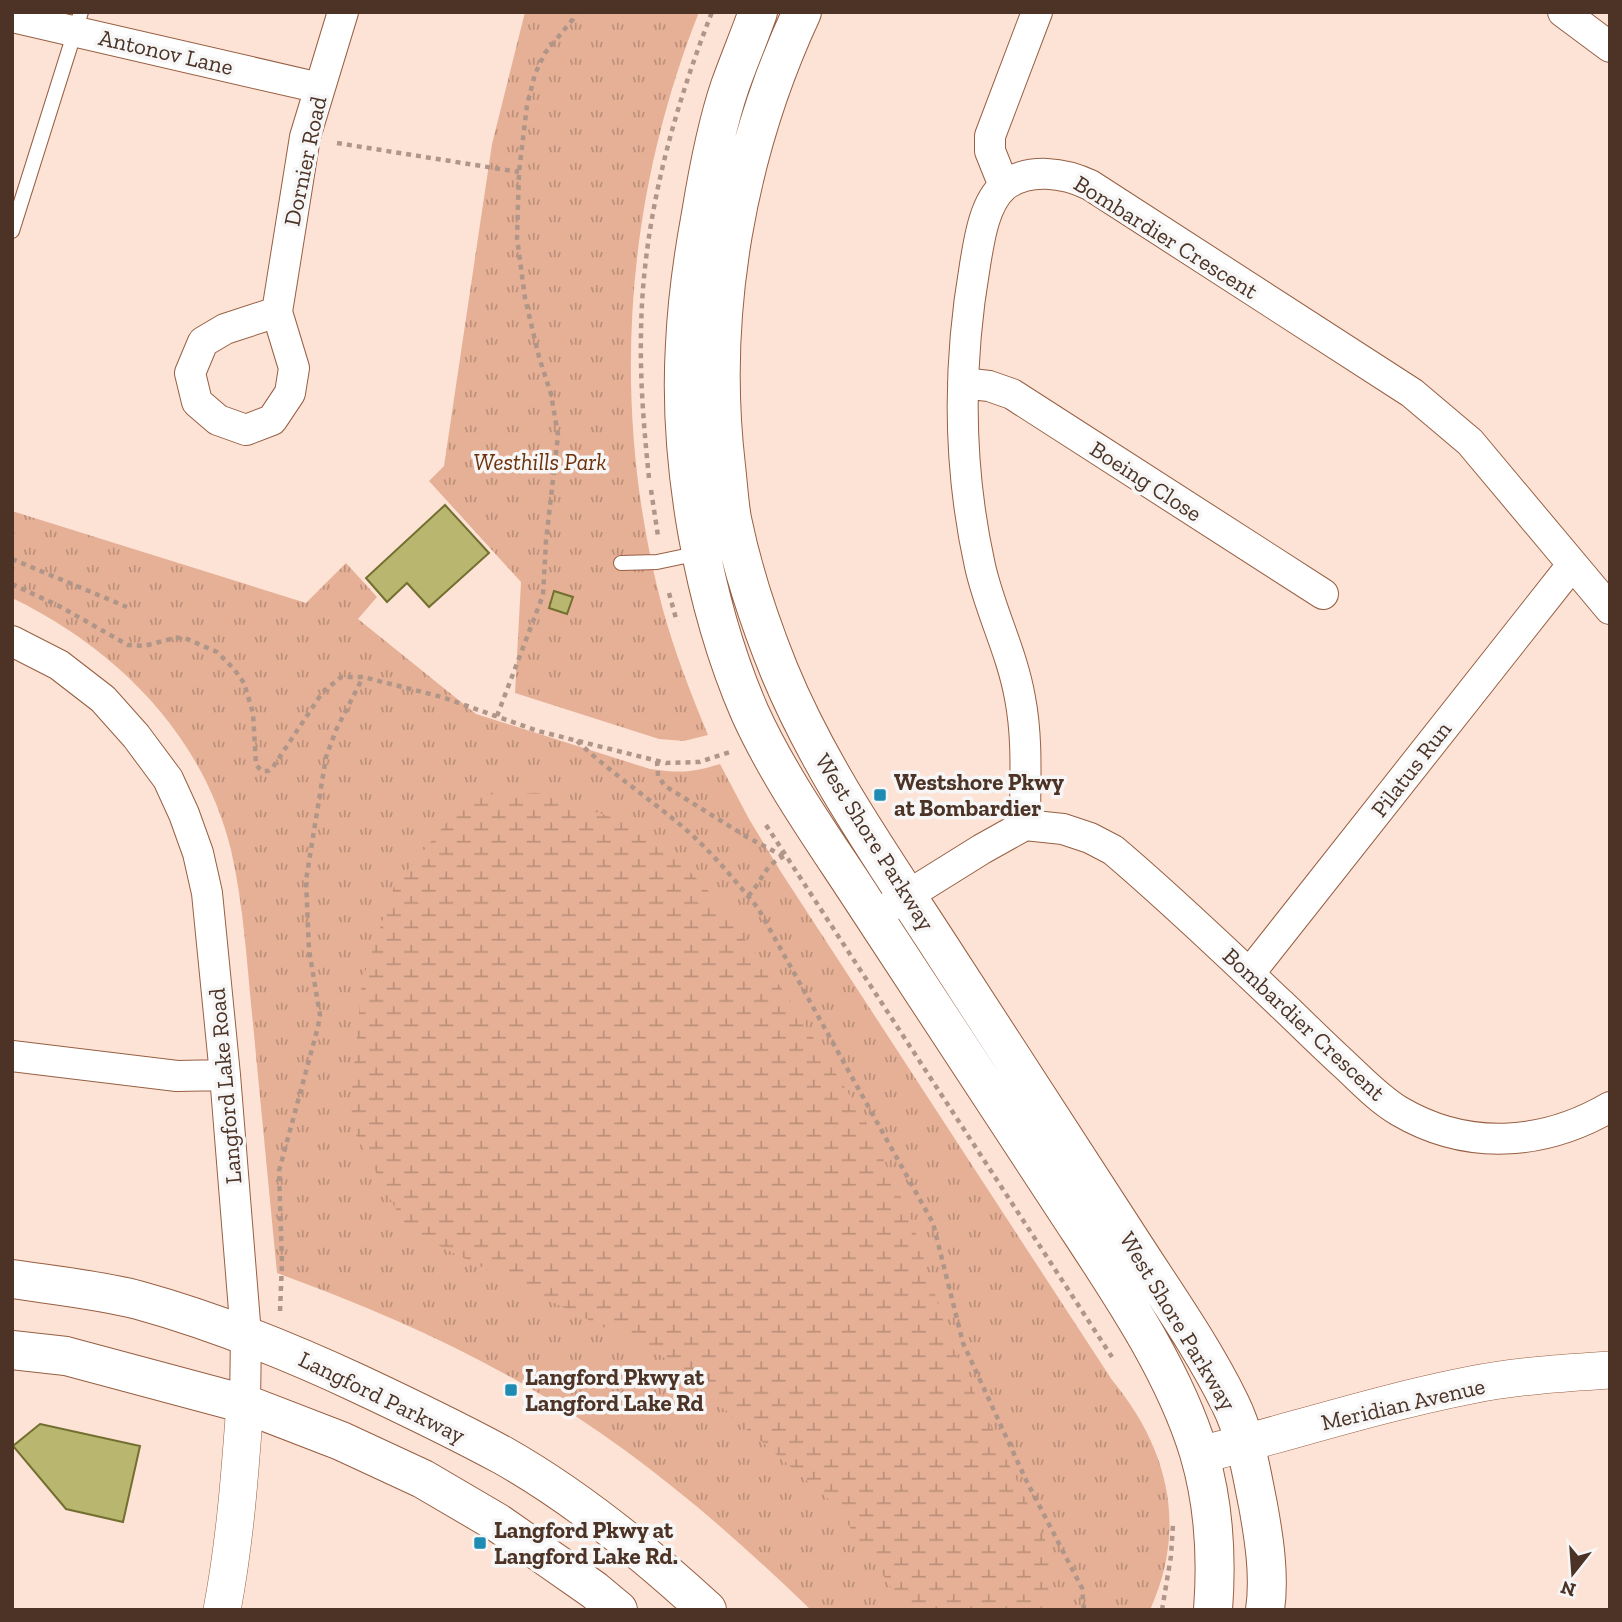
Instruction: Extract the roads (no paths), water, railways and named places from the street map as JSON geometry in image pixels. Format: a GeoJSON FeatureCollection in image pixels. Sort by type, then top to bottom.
{"type":"FeatureCollection","features":[{"type":"Feature","properties":{"kind":"main road","name":"West Shore Parkway"},"geometry":{"type":"LineString","coordinates":[[758,12],[729,89],[707,178],[692,264],[684,348],[686,425],[693,506],[721,549],[808,733],[848,803],[1198,1346],[1231,1405],[1245,1444],[1263,1531],[1267,1596],[1265,1610]]}},
{"type":"Feature","properties":{"kind":"main road","name":"West Shore Parkway"},"geometry":{"type":"LineString","coordinates":[[802,12],[790,38],[759,128],[733,225],[721,330],[721,428],[732,517],[709,591],[724,642],[750,712],[796,795],[1082,1235],[1146,1337],[1182,1407],[1200,1455],[1213,1522],[1213,1610]]}},
{"type":"Feature","properties":{"kind":"main road","name":"Langford Parkway"},"geometry":{"type":"LineString","coordinates":[[12,1279],[136,1299],[246,1335],[302,1357],[391,1398],[506,1457],[569,1498],[630,1543],[707,1610]]}},
{"type":"Feature","properties":{"kind":"main road"},"geometry":{"type":"LineString","coordinates":[[12,1350],[65,1356],[245,1404],[341,1441],[423,1479],[498,1523],[594,1590],[618,1610]]}},
{"type":"Feature","properties":{"kind":"street","name":"Dornier Road"},"geometry":{"type":"LineString","coordinates":[[277,312],[305,137],[343,12]]}},
{"type":"Feature","properties":{"kind":"street"},"geometry":{"type":"LineString","coordinates":[[874,917],[1025,825],[1025,731],[1013,669],[980,568],[971,517],[964,446],[963,383],[967,312],[978,248],[986,216],[1004,186],[990,151],[990,136],[1037,12]]}},
{"type":"Feature","properties":{"kind":"street"},"geometry":{"type":"LineString","coordinates":[[1563,12],[1610,47]]}},
{"type":"Feature","properties":{"kind":"street","name":"Antonov Lane"},"geometry":{"type":"LineString","coordinates":[[12,17],[78,21],[320,88]]}},
{"type":"Feature","properties":{"kind":"street","name":"Bombardier Crescent"},"geometry":{"type":"LineString","coordinates":[[1004,186],[1020,179],[1054,173],[1071,176],[1090,185],[1412,393],[1470,442],[1610,609]]}},
{"type":"Feature","properties":{"kind":"street","name":"Boeing Close"},"geometry":{"type":"LineString","coordinates":[[963,383],[989,386],[1012,394],[1323,594]]}},
{"type":"Feature","properties":{"kind":"street","name":"Pilatus Run"},"geometry":{"type":"LineString","coordinates":[[1249,974],[1572,565]]}},
{"type":"Feature","properties":{"kind":"street","name":"Langford Lake Road"},"geometry":{"type":"LineString","coordinates":[[12,641],[60,665],[103,699],[136,736],[168,779],[184,814],[198,853],[207,892],[246,1335],[241,1470],[231,1562],[222,1610]]}},
{"type":"Feature","properties":{"kind":"street","name":"Bombardier Crescent"},"geometry":{"type":"LineString","coordinates":[[1025,825],[1063,829],[1090,838],[1113,850],[1374,1093],[1399,1111],[1429,1125],[1463,1136],[1503,1140],[1545,1135],[1586,1121],[1610,1107]]}},
{"type":"Feature","properties":{"kind":"street"},"geometry":{"type":"LineString","coordinates":[[12,1056],[177,1076],[225,1074]]}},
{"type":"Feature","properties":{"kind":"street","name":"Meridian Avenue"},"geometry":{"type":"LineString","coordinates":[[1200,1455],[1386,1404],[1472,1385],[1557,1373],[1610,1370]]}},
{"type":"Feature","properties":{"kind":"lane"},"geometry":{"type":"LineString","coordinates":[[12,231],[78,21]]}},
{"type":"Feature","properties":{"kind":"lane"},"geometry":{"type":"LineString","coordinates":[[621,563],[657,562],[721,549]]}},
{"type":"Feature","properties":{"kind":"place","name":"Westshore Pkwy at Bombardier"},"geometry":{"type":"Point","coordinates":[880,795]}},
{"type":"Feature","properties":{"kind":"place","name":"Langford Pkwy at Langford Lake Rd"},"geometry":{"type":"Point","coordinates":[511,1390]}},
{"type":"Feature","properties":{"kind":"place","name":"Langford Pkwy at Langford Lake Rd."},"geometry":{"type":"Point","coordinates":[480,1543]}},
{"type":"Feature","properties":{"kind":"park label","name":"Westhills Park"},"geometry":{"type":"Point","coordinates":[540,462]}}]}
